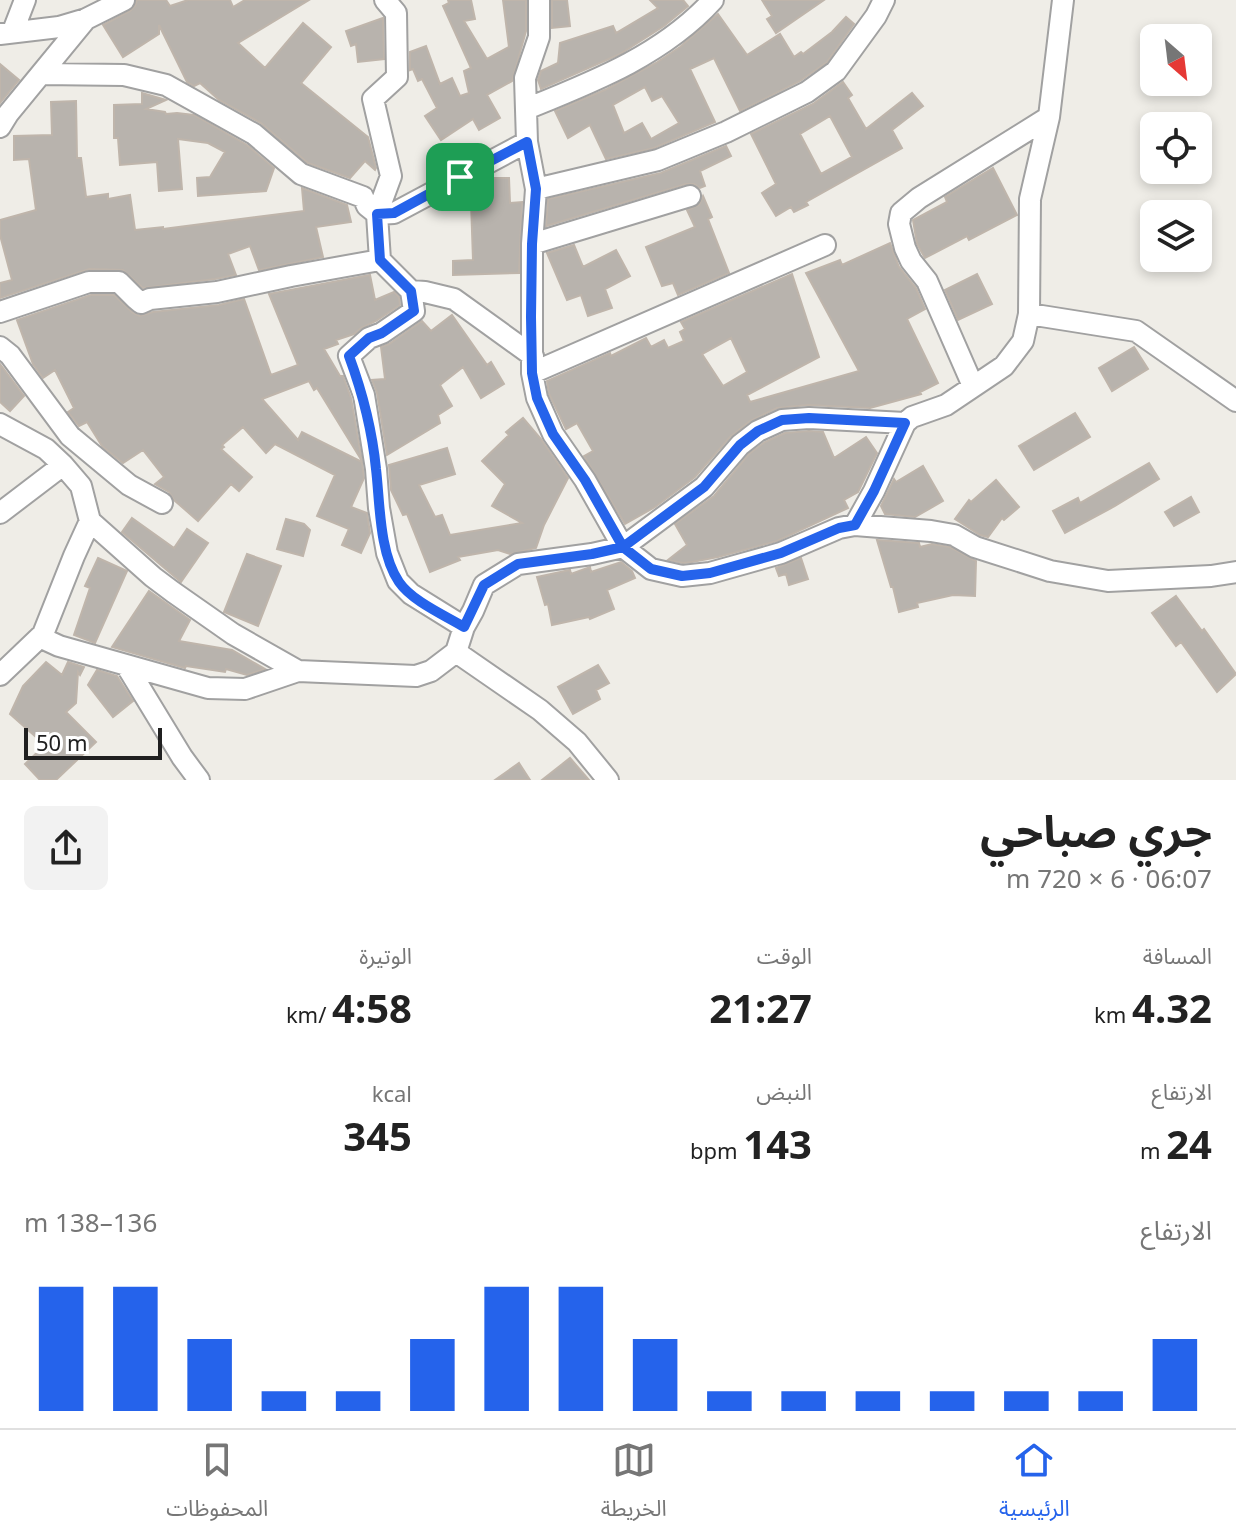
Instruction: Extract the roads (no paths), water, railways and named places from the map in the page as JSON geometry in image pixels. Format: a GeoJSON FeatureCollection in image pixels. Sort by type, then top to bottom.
{"type":"FeatureCollection","features":[{"type":"Feature","properties":{"kind":"street"},"geometry":{"type":"LineString","coordinates":[[7,33],[25,0]]}},
{"type":"Feature","properties":{"kind":"street"},"geometry":{"type":"LineString","coordinates":[[7,33],[59,27],[86,19],[124,0]]}},
{"type":"Feature","properties":{"kind":"street"},"geometry":{"type":"LineString","coordinates":[[385,0],[396,13],[397,77],[373,99],[391,176],[377,214],[380,260],[411,291],[414,311],[382,333],[369,338],[349,356],[364,395],[381,523],[387,553],[398,581],[411,594],[464,627]]}},
{"type":"Feature","properties":{"kind":"street"},"geometry":{"type":"LineString","coordinates":[[539,0],[539,37],[525,78],[527,142],[536,189],[531,317],[532,364],[537,398],[553,434],[585,480],[623,547],[651,569],[682,576],[710,573],[781,553],[839,528],[855,525],[954,535],[975,547],[1050,571],[1108,581],[1236,572]]}},
{"type":"Feature","properties":{"kind":"street"},"geometry":{"type":"LineString","coordinates":[[526,109],[648,54],[713,0]]}},
{"type":"Feature","properties":{"kind":"street"},"geometry":{"type":"LineString","coordinates":[[536,189],[658,160],[726,132],[807,92],[836,71],[884,0]]}},
{"type":"Feature","properties":{"kind":"street"},"geometry":{"type":"LineString","coordinates":[[855,525],[905,423],[912,417],[946,405],[1004,366],[1023,341],[1029,314],[1030,199],[1049,117],[1063,0]]}},
{"type":"Feature","properties":{"kind":"street"},"geometry":{"type":"LineString","coordinates":[[0,127],[86,19]]}},
{"type":"Feature","properties":{"kind":"street"},"geometry":{"type":"LineString","coordinates":[[42,74],[124,75],[166,85],[254,134],[301,174],[363,197],[367,206],[377,214],[394,213],[527,142]]}},
{"type":"Feature","properties":{"kind":"street"},"geometry":{"type":"LineString","coordinates":[[973,386],[927,281],[905,248],[899,224],[901,213],[919,198],[1049,117]]}},
{"type":"Feature","properties":{"kind":"street"},"geometry":{"type":"LineString","coordinates":[[532,244],[690,196]]}},
{"type":"Feature","properties":{"kind":"street"},"geometry":{"type":"LineString","coordinates":[[532,364],[825,245]]}},
{"type":"Feature","properties":{"kind":"street"},"geometry":{"type":"LineString","coordinates":[[0,312],[89,282],[119,282],[141,303],[150,299],[217,292],[380,260]]}},
{"type":"Feature","properties":{"kind":"street"},"geometry":{"type":"LineString","coordinates":[[411,291],[454,299],[532,364]]}},
{"type":"Feature","properties":{"kind":"street"},"geometry":{"type":"LineString","coordinates":[[1029,314],[1136,331],[1236,401]]}},
{"type":"Feature","properties":{"kind":"street"},"geometry":{"type":"LineString","coordinates":[[0,347],[10,355],[70,436],[129,485],[162,503]]}},
{"type":"Feature","properties":{"kind":"street"},"geometry":{"type":"LineString","coordinates":[[43,634],[46,640],[59,646],[208,688],[245,689],[298,671],[416,676],[431,671],[456,652],[484,585],[518,564],[623,547],[704,487],[740,445],[758,431],[782,420],[809,418],[905,423]]}},
{"type":"Feature","properties":{"kind":"street"},"geometry":{"type":"LineString","coordinates":[[0,424],[46,449],[63,465],[81,486],[90,521],[153,577],[233,634],[298,671]]}},
{"type":"Feature","properties":{"kind":"street"},"geometry":{"type":"LineString","coordinates":[[0,513],[63,465]]}},
{"type":"Feature","properties":{"kind":"street"},"geometry":{"type":"LineString","coordinates":[[0,675],[43,634],[90,521]]}},
{"type":"Feature","properties":{"kind":"street"},"geometry":{"type":"LineString","coordinates":[[456,652],[549,718],[577,742],[608,780]]}},
{"type":"Feature","properties":{"kind":"street"},"geometry":{"type":"LineString","coordinates":[[126,665],[199,780]]}}]}
